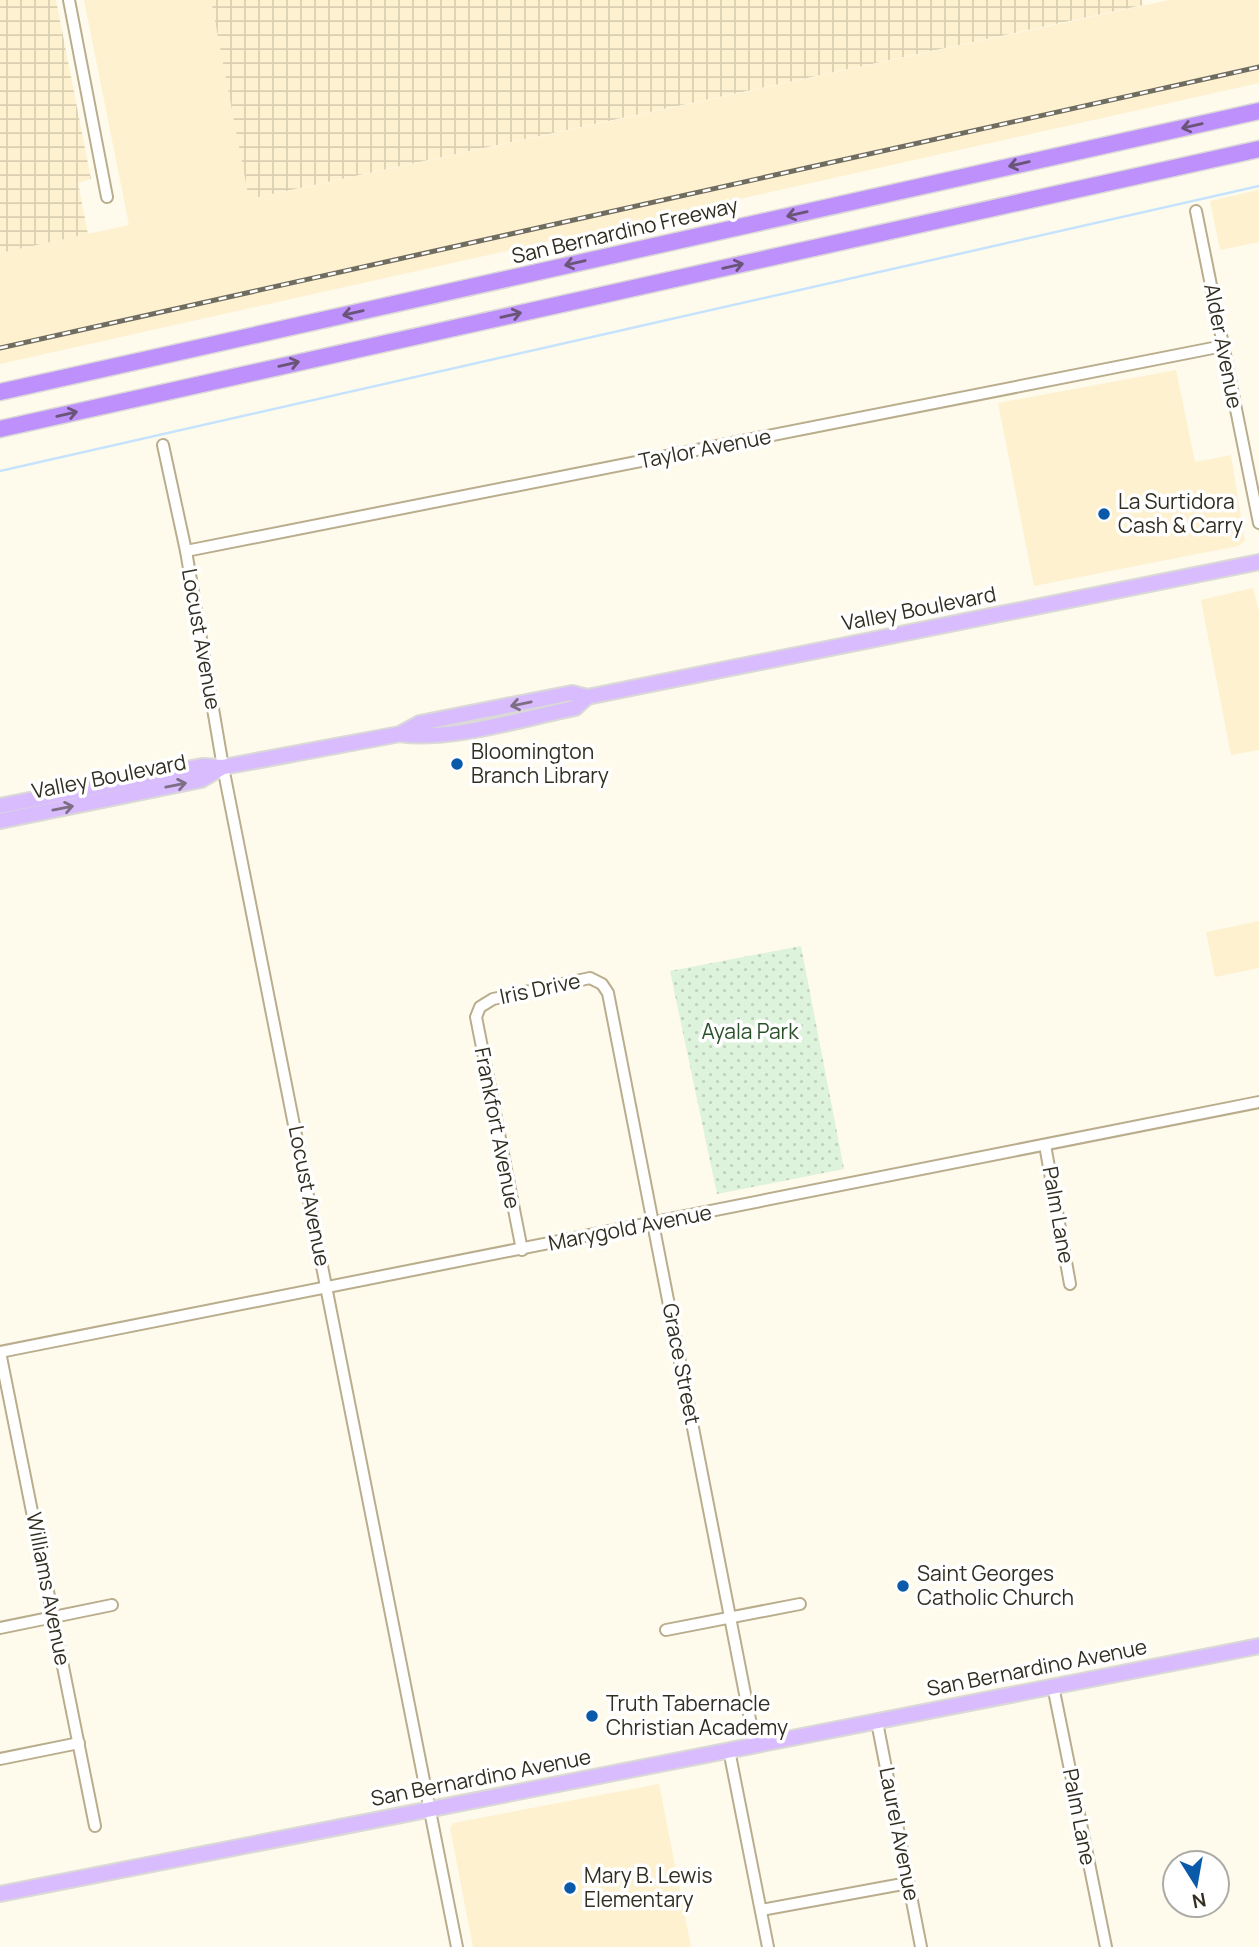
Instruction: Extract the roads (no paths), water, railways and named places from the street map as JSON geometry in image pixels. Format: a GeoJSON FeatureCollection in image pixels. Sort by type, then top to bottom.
{"type":"FeatureCollection","features":[{"type":"Feature","properties":{"kind":"highway","name":"San Bernardino Freeway"},"geometry":{"type":"LineString","coordinates":[[0,392],[1259,111]]}},
{"type":"Feature","properties":{"kind":"highway"},"geometry":{"type":"LineString","coordinates":[[0,429],[1259,149]]}},
{"type":"Feature","properties":{"kind":"main road","name":"Valley Boulevard"},"geometry":{"type":"LineString","coordinates":[[0,806],[202,766],[223,767],[400,734],[423,738],[575,708],[587,698],[1259,562]]}},
{"type":"Feature","properties":{"kind":"main road","name":"Valley Boulevard"},"geometry":{"type":"LineString","coordinates":[[0,821],[201,780],[223,767]]}},
{"type":"Feature","properties":{"kind":"main road","name":"San Bernardino Avenue"},"geometry":{"type":"LineString","coordinates":[[0,1894],[1259,1646]]}},
{"type":"Feature","properties":{"kind":"street"},"geometry":{"type":"LineString","coordinates":[[69,0],[107,197]]}},
{"type":"Feature","properties":{"kind":"street","name":"Alder Avenue"},"geometry":{"type":"LineString","coordinates":[[1196,211],[1259,523]]}},
{"type":"Feature","properties":{"kind":"street","name":"Taylor Avenue"},"geometry":{"type":"LineString","coordinates":[[186,551],[1223,346]]}},
{"type":"Feature","properties":{"kind":"street","name":"Locust Avenue"},"geometry":{"type":"LineString","coordinates":[[163,445],[186,551],[223,767],[457,1947]]}},
{"type":"Feature","properties":{"kind":"street","name":"Iris Drive"},"geometry":{"type":"LineString","coordinates":[[480,1007],[493,999],[590,978],[602,984]]}},
{"type":"Feature","properties":{"kind":"street","name":"Grace Street"},"geometry":{"type":"LineString","coordinates":[[602,984],[608,993],[755,1745]]}},
{"type":"Feature","properties":{"kind":"street","name":"Frankfort Avenue"},"geometry":{"type":"LineString","coordinates":[[480,1007],[476,1017],[477,1028],[522,1250]]}},
{"type":"Feature","properties":{"kind":"street","name":"Marygold Avenue"},"geometry":{"type":"LineString","coordinates":[[0,1352],[1259,1102]]}},
{"type":"Feature","properties":{"kind":"street","name":"Palm Lane"},"geometry":{"type":"LineString","coordinates":[[1045,1145],[1070,1284]]}},
{"type":"Feature","properties":{"kind":"street","name":"Williams Avenue"},"geometry":{"type":"LineString","coordinates":[[0,1352],[95,1826]]}},
{"type":"Feature","properties":{"kind":"street"},"geometry":{"type":"LineString","coordinates":[[666,1630],[800,1604]]}},
{"type":"Feature","properties":{"kind":"street"},"geometry":{"type":"LineString","coordinates":[[0,1628],[112,1605]]}},
{"type":"Feature","properties":{"kind":"street","name":"Palm Lane"},"geometry":{"type":"LineString","coordinates":[[1053,1686],[1106,1947]]}},
{"type":"Feature","properties":{"kind":"street","name":"Laurel Avenue"},"geometry":{"type":"LineString","coordinates":[[877,1722],[921,1947]]}},
{"type":"Feature","properties":{"kind":"street"},"geometry":{"type":"LineString","coordinates":[[0,1759],[79,1744]]}},
{"type":"Feature","properties":{"kind":"street"},"geometry":{"type":"LineString","coordinates":[[729,1750],[768,1947]]}},
{"type":"Feature","properties":{"kind":"street"},"geometry":{"type":"LineString","coordinates":[[761,1910],[908,1883]]}},
{"type":"Feature","properties":{"kind":"waterway"},"geometry":{"type":"LineString","coordinates":[[0,471],[1259,186]]}},
{"type":"Feature","properties":{"kind":"railway"},"geometry":{"type":"LineString","coordinates":[[0,348],[1259,67]]}},
{"type":"Feature","properties":{"kind":"place","name":"La Surtidora Cash & Carry"},"geometry":{"type":"Point","coordinates":[1104,514]}},
{"type":"Feature","properties":{"kind":"place","name":"Bloomington Branch Library"},"geometry":{"type":"Point","coordinates":[457,764]}},
{"type":"Feature","properties":{"kind":"place","name":"Saint Georges Catholic Church"},"geometry":{"type":"Point","coordinates":[903,1586]}},
{"type":"Feature","properties":{"kind":"place","name":"Truth Tabernacle Christian Academy"},"geometry":{"type":"Point","coordinates":[592,1716]}},
{"type":"Feature","properties":{"kind":"place","name":"Mary B. Lewis Elementary"},"geometry":{"type":"Point","coordinates":[570,1888]}},
{"type":"Feature","properties":{"kind":"park label","name":"Ayala Park"},"geometry":{"type":"Point","coordinates":[750,1032]}}]}
